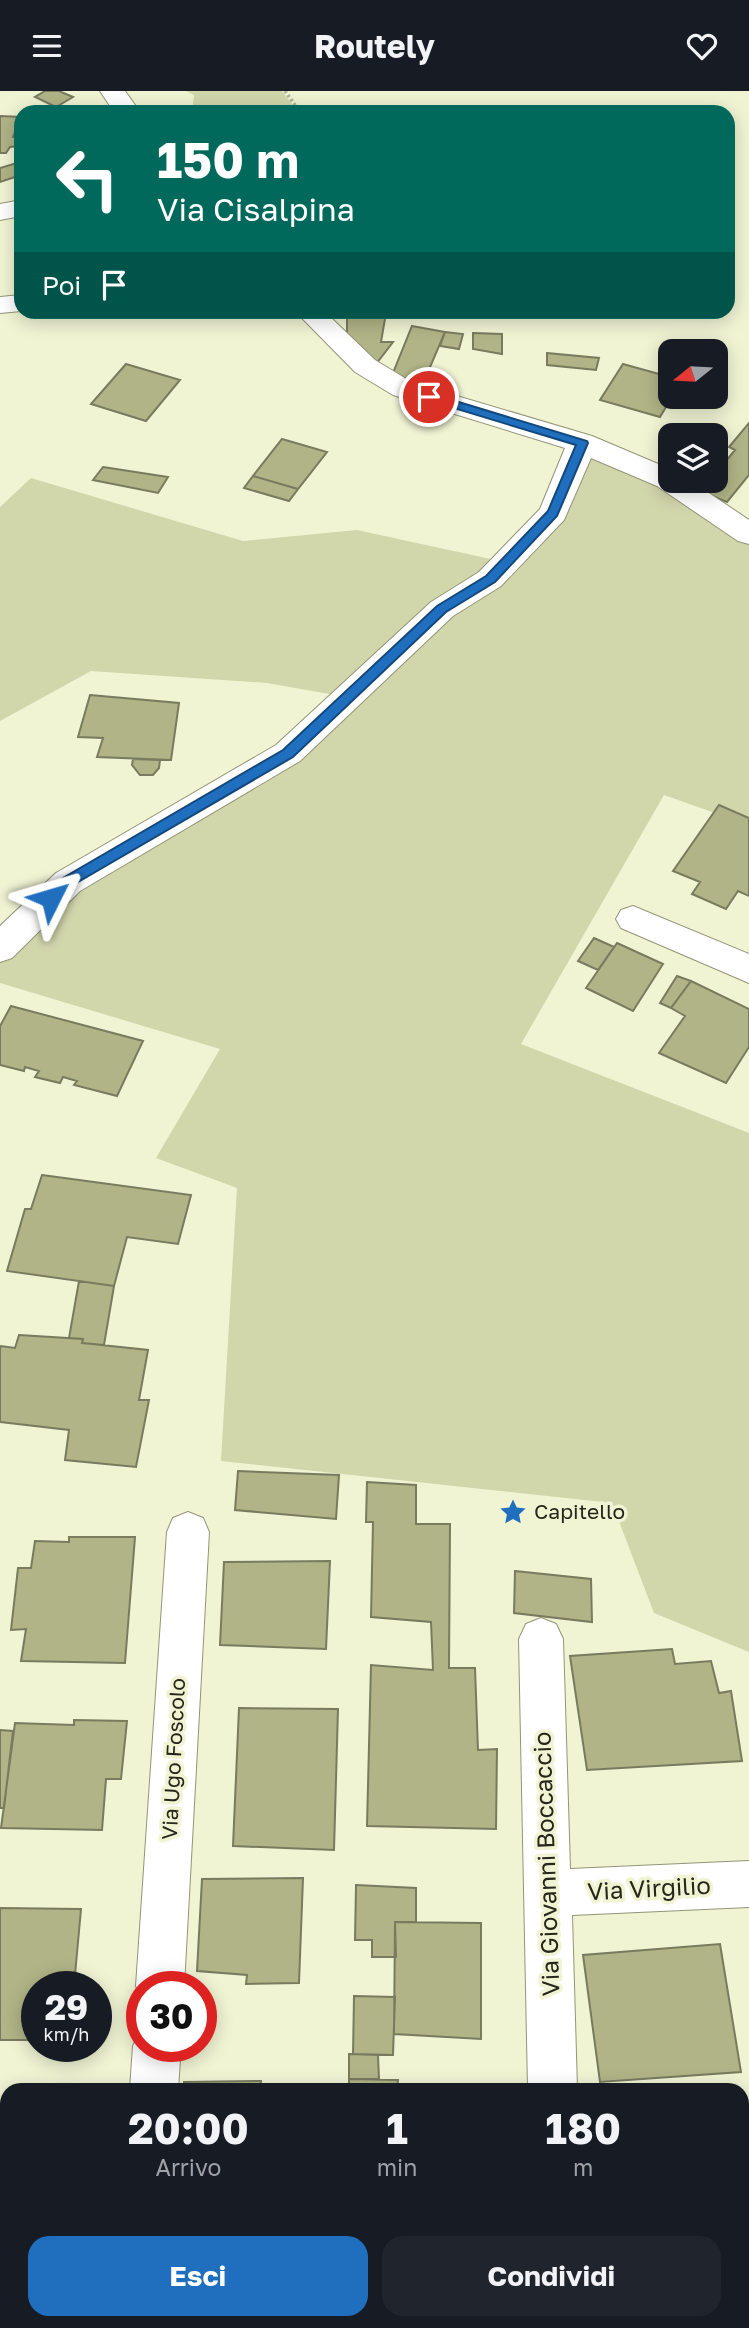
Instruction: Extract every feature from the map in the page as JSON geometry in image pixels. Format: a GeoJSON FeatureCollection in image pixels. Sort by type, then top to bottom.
{"type":"FeatureCollection","features":[{"type":"Feature","properties":{"kind":"street"},"geometry":{"type":"LineString","coordinates":[[316,319],[365,366],[403,389],[582,443],[667,479],[749,534]]}},
{"type":"Feature","properties":{"kind":"street"},"geometry":{"type":"LineString","coordinates":[[0,948],[68,881],[288,753],[442,609],[490,579],[553,513],[582,443]]}},
{"type":"Feature","properties":{"kind":"street"},"geometry":{"type":"LineString","coordinates":[[632,919],[749,969]]}},
{"type":"Feature","properties":{"kind":"street","name":"Via Ugo Foscolo"},"geometry":{"type":"LineString","coordinates":[[161,1971],[188,1532]]}},
{"type":"Feature","properties":{"kind":"street","name":"Via Giovanni Boccaccio"},"geometry":{"type":"LineString","coordinates":[[541,1639],[554,2083]]}},
{"type":"Feature","properties":{"kind":"street","name":"Via Virgilio"},"geometry":{"type":"LineString","coordinates":[[548,1893],[749,1884]]}},
{"type":"Feature","properties":{"kind":"street"},"geometry":{"type":"LineString","coordinates":[[154,2083],[156,2062]]}},
{"type":"Feature","properties":{"kind":"green space"},"geometry":{"type":"Polygon","coordinates":[[[186,91],[282,91],[293,105],[193,105],[194,95],[186,91]]]}},
{"type":"Feature","properties":{"kind":"green space"},"geometry":{"type":"Polygon","coordinates":[[[581,440],[658,483],[658,493],[677,493],[749,533],[749,825],[664,795],[521,1044],[749,1133],[749,1652],[654,1613],[612,1503],[221,1461],[237,1188],[156,1158],[220,1049],[0,983],[0,956],[71,887],[352,698],[267,683],[91,671],[0,721],[0,507],[31,478],[243,541],[357,530],[509,563],[581,440]]]}},
{"type":"Feature","properties":{"kind":"building"},"geometry":{"type":"Polygon","coordinates":[[[45,91],[59,91],[73,97],[59,105],[52,105],[35,97],[45,91]]]}},
{"type":"Feature","properties":{"kind":"building"},"geometry":{"type":"Polygon","coordinates":[[[0,116],[14,117],[14,147],[10,147],[6,153],[0,153],[0,116]]]}},
{"type":"Feature","properties":{"kind":"building"},"geometry":{"type":"Polygon","coordinates":[[[14,164],[14,177],[0,182],[0,168],[14,164]]]}},
{"type":"Feature","properties":{"kind":"building"},"geometry":{"type":"Polygon","coordinates":[[[347,319],[385,319],[381,342],[393,342],[376,364],[347,340],[347,319]]]}},
{"type":"Feature","properties":{"kind":"building"},"geometry":{"type":"Polygon","coordinates":[[[412,326],[445,332],[422,386],[393,373],[412,326]]]}},
{"type":"Feature","properties":{"kind":"building"},"geometry":{"type":"Polygon","coordinates":[[[445,332],[463,334],[459,349],[440,346],[445,332]]]}},
{"type":"Feature","properties":{"kind":"building"},"geometry":{"type":"Polygon","coordinates":[[[473,333],[502,334],[502,354],[473,349],[473,333]]]}},
{"type":"Feature","properties":{"kind":"building"},"geometry":{"type":"Polygon","coordinates":[[[547,353],[599,358],[596,370],[547,365],[547,353]]]}},
{"type":"Feature","properties":{"kind":"building"},"geometry":{"type":"Polygon","coordinates":[[[126,364],[180,380],[146,421],[91,404],[126,364]]]}},
{"type":"Feature","properties":{"kind":"building"},"geometry":{"type":"Polygon","coordinates":[[[623,364],[658,374],[658,409],[665,409],[660,417],[600,400],[623,364]]]}},
{"type":"Feature","properties":{"kind":"building"},"geometry":{"type":"Polygon","coordinates":[[[749,423],[749,475],[727,502],[705,493],[728,493],[728,458],[735,450],[729,447],[749,423]]]}},
{"type":"Feature","properties":{"kind":"building"},"geometry":{"type":"Polygon","coordinates":[[[282,439],[327,452],[298,489],[253,476],[282,439]]]}},
{"type":"Feature","properties":{"kind":"building"},"geometry":{"type":"Polygon","coordinates":[[[103,467],[168,477],[158,493],[93,480],[103,467]]]}},
{"type":"Feature","properties":{"kind":"building"},"geometry":{"type":"Polygon","coordinates":[[[253,476],[298,489],[289,501],[244,488],[253,476]]]}},
{"type":"Feature","properties":{"kind":"building"},"geometry":{"type":"Polygon","coordinates":[[[90,695],[179,703],[171,760],[97,757],[103,738],[78,737],[90,695]]]}},
{"type":"Feature","properties":{"kind":"building"},"geometry":{"type":"Polygon","coordinates":[[[133,759],[160,760],[159,768],[153,775],[140,775],[132,765],[133,759]]]}},
{"type":"Feature","properties":{"kind":"building"},"geometry":{"type":"Polygon","coordinates":[[[719,805],[749,818],[749,896],[738,891],[726,909],[692,894],[700,882],[673,871],[719,805]]]}},
{"type":"Feature","properties":{"kind":"building"},"geometry":{"type":"Polygon","coordinates":[[[594,938],[614,947],[598,970],[578,961],[594,938]]]}},
{"type":"Feature","properties":{"kind":"building"},"geometry":{"type":"Polygon","coordinates":[[[617,943],[663,964],[633,1011],[586,988],[617,943]]]}},
{"type":"Feature","properties":{"kind":"building"},"geometry":{"type":"Polygon","coordinates":[[[677,976],[691,981],[671,1008],[660,1003],[677,976]]]}},
{"type":"Feature","properties":{"kind":"building"},"geometry":{"type":"Polygon","coordinates":[[[691,981],[749,1009],[749,1047],[726,1083],[659,1053],[685,1016],[671,1008],[691,981]]]}},
{"type":"Feature","properties":{"kind":"building"},"geometry":{"type":"Polygon","coordinates":[[[11,1006],[143,1041],[117,1096],[74,1085],[77,1081],[63,1077],[60,1083],[35,1077],[39,1071],[25,1067],[24,1071],[0,1065],[0,1026],[11,1006]]]}},
{"type":"Feature","properties":{"kind":"building"},"geometry":{"type":"Polygon","coordinates":[[[42,1175],[191,1195],[178,1244],[127,1237],[114,1286],[7,1271],[25,1209],[31,1209],[42,1175]]]}},
{"type":"Feature","properties":{"kind":"building"},"geometry":{"type":"Polygon","coordinates":[[[79,1281],[114,1286],[104,1345],[82,1343],[83,1339],[69,1338],[79,1281]]]}},
{"type":"Feature","properties":{"kind":"building"},"geometry":{"type":"Polygon","coordinates":[[[19,1335],[83,1339],[82,1343],[148,1350],[139,1400],[149,1400],[136,1467],[65,1460],[69,1430],[0,1422],[0,1349],[1,1346],[15,1348],[19,1335]]]}},
{"type":"Feature","properties":{"kind":"building"},"geometry":{"type":"Polygon","coordinates":[[[238,1471],[339,1475],[336,1519],[235,1510],[238,1471]]]}},
{"type":"Feature","properties":{"kind":"building"},"geometry":{"type":"Polygon","coordinates":[[[367,1482],[416,1485],[416,1524],[450,1524],[449,1668],[475,1668],[478,1750],[497,1749],[496,1829],[367,1826],[371,1665],[433,1670],[431,1622],[371,1617],[373,1522],[366,1522],[367,1482]]]}},
{"type":"Feature","properties":{"kind":"building"},"geometry":{"type":"Polygon","coordinates":[[[69,1537],[135,1537],[125,1663],[21,1661],[26,1629],[11,1630],[18,1568],[31,1568],[35,1541],[69,1542],[69,1537]]]}},
{"type":"Feature","properties":{"kind":"building"},"geometry":{"type":"Polygon","coordinates":[[[330,1561],[326,1649],[220,1645],[224,1562],[330,1561]]]}},
{"type":"Feature","properties":{"kind":"building"},"geometry":{"type":"Polygon","coordinates":[[[515,1571],[591,1579],[592,1622],[514,1613],[515,1571]]]}},
{"type":"Feature","properties":{"kind":"building"},"geometry":{"type":"Polygon","coordinates":[[[672,1649],[675,1664],[711,1661],[719,1693],[731,1691],[742,1761],[587,1770],[570,1656],[672,1649]]]}},
{"type":"Feature","properties":{"kind":"building"},"geometry":{"type":"Polygon","coordinates":[[[239,1708],[338,1709],[334,1850],[233,1846],[239,1708]]]}},
{"type":"Feature","properties":{"kind":"building"},"geometry":{"type":"Polygon","coordinates":[[[74,1720],[127,1721],[121,1779],[106,1779],[102,1830],[1,1828],[15,1723],[74,1725],[74,1720]]]}},
{"type":"Feature","properties":{"kind":"building"},"geometry":{"type":"Polygon","coordinates":[[[0,1730],[13,1731],[4,1808],[0,1808],[0,1730]]]}},
{"type":"Feature","properties":{"kind":"building"},"geometry":{"type":"Polygon","coordinates":[[[303,1878],[299,1983],[246,1984],[247,1975],[197,1971],[202,1879],[303,1878]]]}},
{"type":"Feature","properties":{"kind":"building"},"geometry":{"type":"Polygon","coordinates":[[[356,1885],[416,1888],[416,1922],[395,1922],[396,1957],[372,1957],[372,1940],[355,1940],[356,1885]]]}},
{"type":"Feature","properties":{"kind":"building"},"geometry":{"type":"Polygon","coordinates":[[[0,1908],[81,1909],[75,1971],[21,1971],[21,2040],[0,2040],[0,1908]]]}},
{"type":"Feature","properties":{"kind":"building"},"geometry":{"type":"Polygon","coordinates":[[[395,1922],[481,1923],[481,2039],[394,2034],[395,1922]]]}},
{"type":"Feature","properties":{"kind":"building"},"geometry":{"type":"Polygon","coordinates":[[[720,1944],[741,2072],[600,2082],[583,1955],[720,1944]]]}},
{"type":"Feature","properties":{"kind":"building"},"geometry":{"type":"Polygon","coordinates":[[[354,1996],[395,1997],[393,2055],[353,2054],[354,1996]]]}},
{"type":"Feature","properties":{"kind":"building"},"geometry":{"type":"Polygon","coordinates":[[[349,2054],[378,2055],[379,2079],[349,2079],[349,2054]]]}},
{"type":"Feature","properties":{"kind":"building"},"geometry":{"type":"Polygon","coordinates":[[[349,2079],[398,2080],[398,2083],[349,2083],[349,2079]]]}},
{"type":"Feature","properties":{"kind":"building"},"geometry":{"type":"Polygon","coordinates":[[[261,2081],[261,2083],[184,2082],[261,2081]]]}},
{"type":"Feature","properties":{"kind":"place","name":"Capitello"},"geometry":{"type":"Point","coordinates":[513,1512]}},
{"type":"Feature","properties":{"kind":"route"},"geometry":{"type":"LineString","coordinates":[[51,898],[68,881],[288,753],[442,609],[490,579],[553,513],[582,443],[429,397]]}}]}
